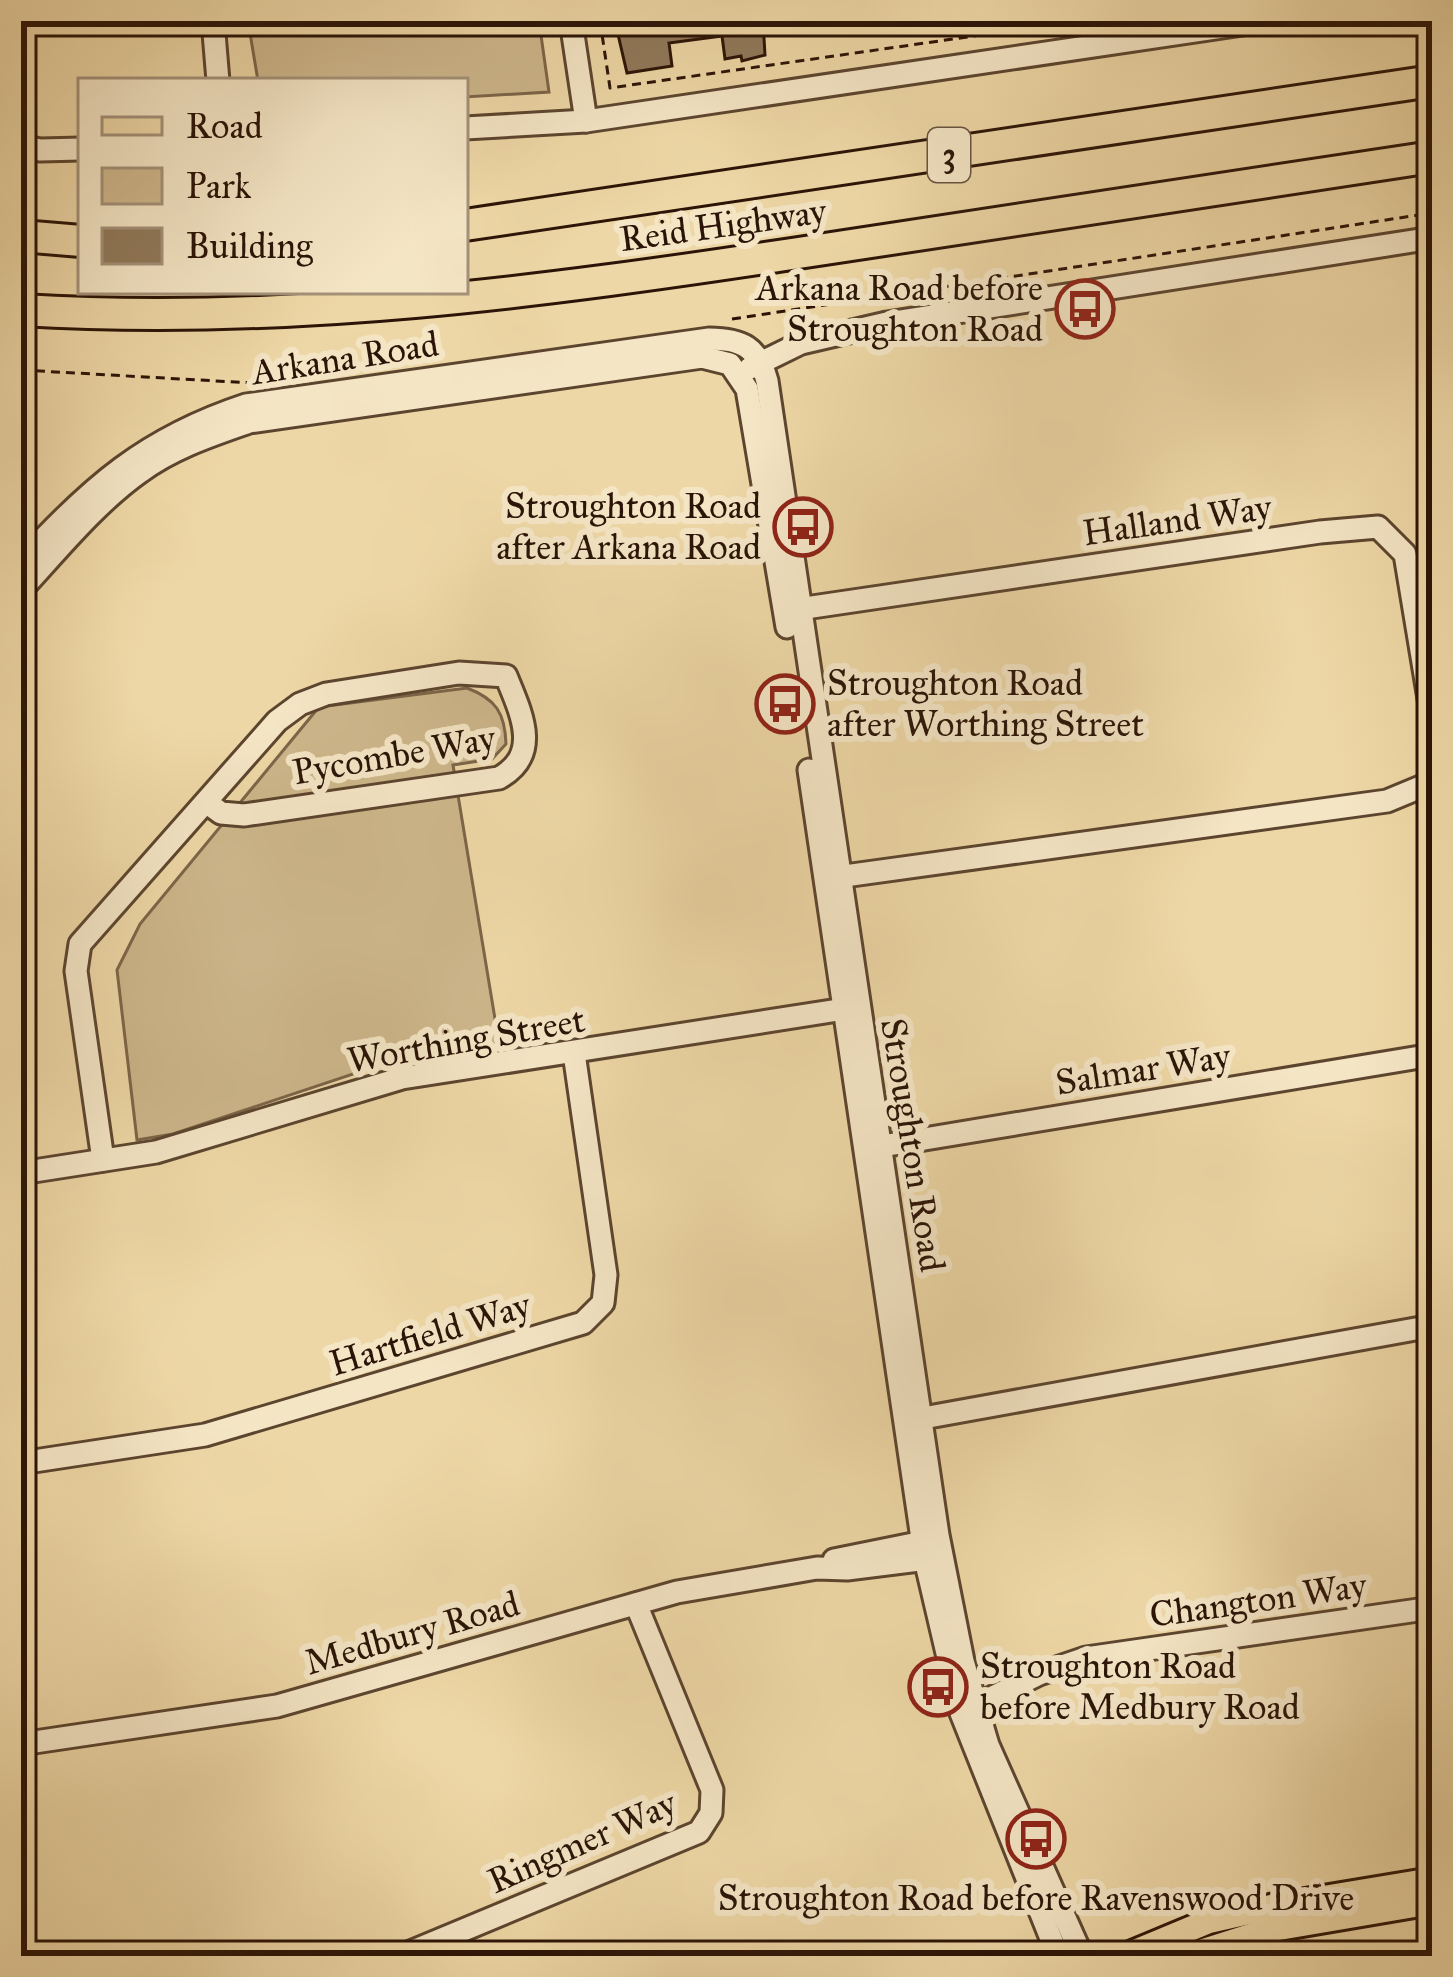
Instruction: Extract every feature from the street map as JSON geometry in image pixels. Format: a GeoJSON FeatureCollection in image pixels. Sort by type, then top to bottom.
{"type":"FeatureCollection","features":[{"type":"Feature","properties":{"kind":"highway","name":"Reid Highway"},"geometry":{"type":"LineString","coordinates":[[468,225],[1432,81]]}},
{"type":"Feature","properties":{"kind":"highway","name":"Reid Highway"},"geometry":{"type":"LineString","coordinates":[[21,310],[268,314],[471,299],[1432,157]]}},
{"type":"Feature","properties":{"kind":"highway"},"geometry":{"type":"LineString","coordinates":[[21,236],[78,241]]}},
{"type":"Feature","properties":{"kind":"main road"},"geometry":{"type":"LineString","coordinates":[[1202,1945],[1275,1906],[1432,1880]]}},
{"type":"Feature","properties":{"kind":"main road"},"geometry":{"type":"LineString","coordinates":[[1125,1956],[1432,1902]]}},
{"type":"Feature","properties":{"kind":"street"},"geometry":{"type":"LineString","coordinates":[[213,21],[218,78]]}},
{"type":"Feature","properties":{"kind":"street"},"geometry":{"type":"LineString","coordinates":[[571,21],[586,121]]}},
{"type":"Feature","properties":{"kind":"street"},"geometry":{"type":"LineString","coordinates":[[468,128],[586,121],[1263,21]]}},
{"type":"Feature","properties":{"kind":"street"},"geometry":{"type":"LineString","coordinates":[[21,146],[78,148]]}},
{"type":"Feature","properties":{"kind":"street"},"geometry":{"type":"LineString","coordinates":[[736,371],[772,339],[815,327],[864,319],[886,323],[1432,238]]}},
{"type":"Feature","properties":{"kind":"street"},"geometry":{"type":"LineString","coordinates":[[732,329],[756,356]]}},
{"type":"Feature","properties":{"kind":"street","name":"Arkana Road"},"geometry":{"type":"LineString","coordinates":[[21,563],[91,489],[139,453],[198,422],[246,405],[709,339],[732,329]]}},
{"type":"Feature","properties":{"kind":"street","name":"Stroughton Road"},"geometry":{"type":"LineString","coordinates":[[756,356],[767,381],[792,610],[932,1549],[968,1709],[1058,1956]]}},
{"type":"Feature","properties":{"kind":"street","name":"Arkana Road"},"geometry":{"type":"LineString","coordinates":[[21,590],[141,470],[199,440],[249,422],[701,357],[736,371]]}},
{"type":"Feature","properties":{"kind":"street","name":"Stroughton Road"},"geometry":{"type":"LineString","coordinates":[[736,371],[747,389],[792,610]]}},
{"type":"Feature","properties":{"kind":"street","name":"Halland Way"},"geometry":{"type":"LineString","coordinates":[[792,610],[1378,526],[1405,554],[1432,717]]}},
{"type":"Feature","properties":{"kind":"street","name":"Pycombe Way"},"geometry":{"type":"LineString","coordinates":[[103,1160],[76,971],[80,944],[277,721],[300,704],[326,694],[459,673],[506,676],[520,712],[524,751],[517,767],[499,778],[244,815],[221,813],[206,802]]}},
{"type":"Feature","properties":{"kind":"street"},"geometry":{"type":"LineString","coordinates":[[833,878],[1387,801],[1428,784],[1432,775]]}},
{"type":"Feature","properties":{"kind":"street","name":"Worthing Street"},"geometry":{"type":"LineString","coordinates":[[21,1173],[156,1152],[402,1078],[850,1008]]}},
{"type":"Feature","properties":{"kind":"street","name":"Hartfield Way"},"geometry":{"type":"LineString","coordinates":[[21,1462],[205,1435],[583,1323],[602,1303],[606,1275],[574,1053]]}},
{"type":"Feature","properties":{"kind":"street","name":"Salmar Way"},"geometry":{"type":"LineString","coordinates":[[873,1147],[1432,1055]]}},
{"type":"Feature","properties":{"kind":"street"},"geometry":{"type":"LineString","coordinates":[[913,1419],[1432,1326]]}},
{"type":"Feature","properties":{"kind":"street","name":"Medbury Road"},"geometry":{"type":"LineString","coordinates":[[21,1744],[277,1706],[677,1592],[817,1568],[847,1569],[932,1549]]}},
{"type":"Feature","properties":{"kind":"street","name":"Ringmer Way"},"geometry":{"type":"LineString","coordinates":[[401,1956],[699,1832],[711,1813],[712,1790],[636,1604]]}},
{"type":"Feature","properties":{"kind":"street","name":"Changton Way"},"geometry":{"type":"LineString","coordinates":[[968,1709],[1039,1674],[1086,1658],[1432,1607]]}},
{"type":"Feature","properties":{"kind":"street","name":"Stroughton Road"},"geometry":{"type":"LineString","coordinates":[[968,1709],[1082,1956]]}},
{"type":"Feature","properties":{"kind":"street"},"geometry":{"type":"LineString","coordinates":[[21,1940],[23,1956]]}},
{"type":"Feature","properties":{"kind":"path"},"geometry":{"type":"LineString","coordinates":[[600,21],[610,88],[1079,21]]}},
{"type":"Feature","properties":{"kind":"path"},"geometry":{"type":"LineString","coordinates":[[732,329],[1432,214]]}},
{"type":"Feature","properties":{"kind":"path"},"geometry":{"type":"LineString","coordinates":[[21,370],[260,383]]}},
{"type":"Feature","properties":{"kind":"green space"},"geometry":{"type":"Polygon","coordinates":[[[248,21],[539,21],[549,92],[468,97],[468,78],[258,78],[248,21]]]}},
{"type":"Feature","properties":{"kind":"green space"},"geometry":{"type":"Polygon","coordinates":[[[467,688],[492,702],[501,716],[506,744],[492,759],[453,765],[499,1043],[398,1059],[173,1134],[137,1140],[117,970],[140,924],[319,707],[467,688]]]}},
{"type":"Feature","properties":{"kind":"building"},"geometry":{"type":"Polygon","coordinates":[[[656,21],[763,21],[765,55],[742,61],[741,56],[725,59],[722,36],[669,43],[672,66],[627,73],[617,30],[656,21]]]}},
{"type":"Feature","properties":{"kind":"place","name":"Arkana Road before Stroughton Road"},"geometry":{"type":"Point","coordinates":[1085,309]}},
{"type":"Feature","properties":{"kind":"place","name":"Stroughton Road after Arkana Road"},"geometry":{"type":"Point","coordinates":[803,527]}},
{"type":"Feature","properties":{"kind":"place","name":"Stroughton Road after Worthing Street"},"geometry":{"type":"Point","coordinates":[785,704]}},
{"type":"Feature","properties":{"kind":"place","name":"Stroughton Road before Medbury Road"},"geometry":{"type":"Point","coordinates":[938,1687]}},
{"type":"Feature","properties":{"kind":"place","name":"Stroughton Road before Ravenswood Drive"},"geometry":{"type":"Point","coordinates":[1036,1839]}}]}
